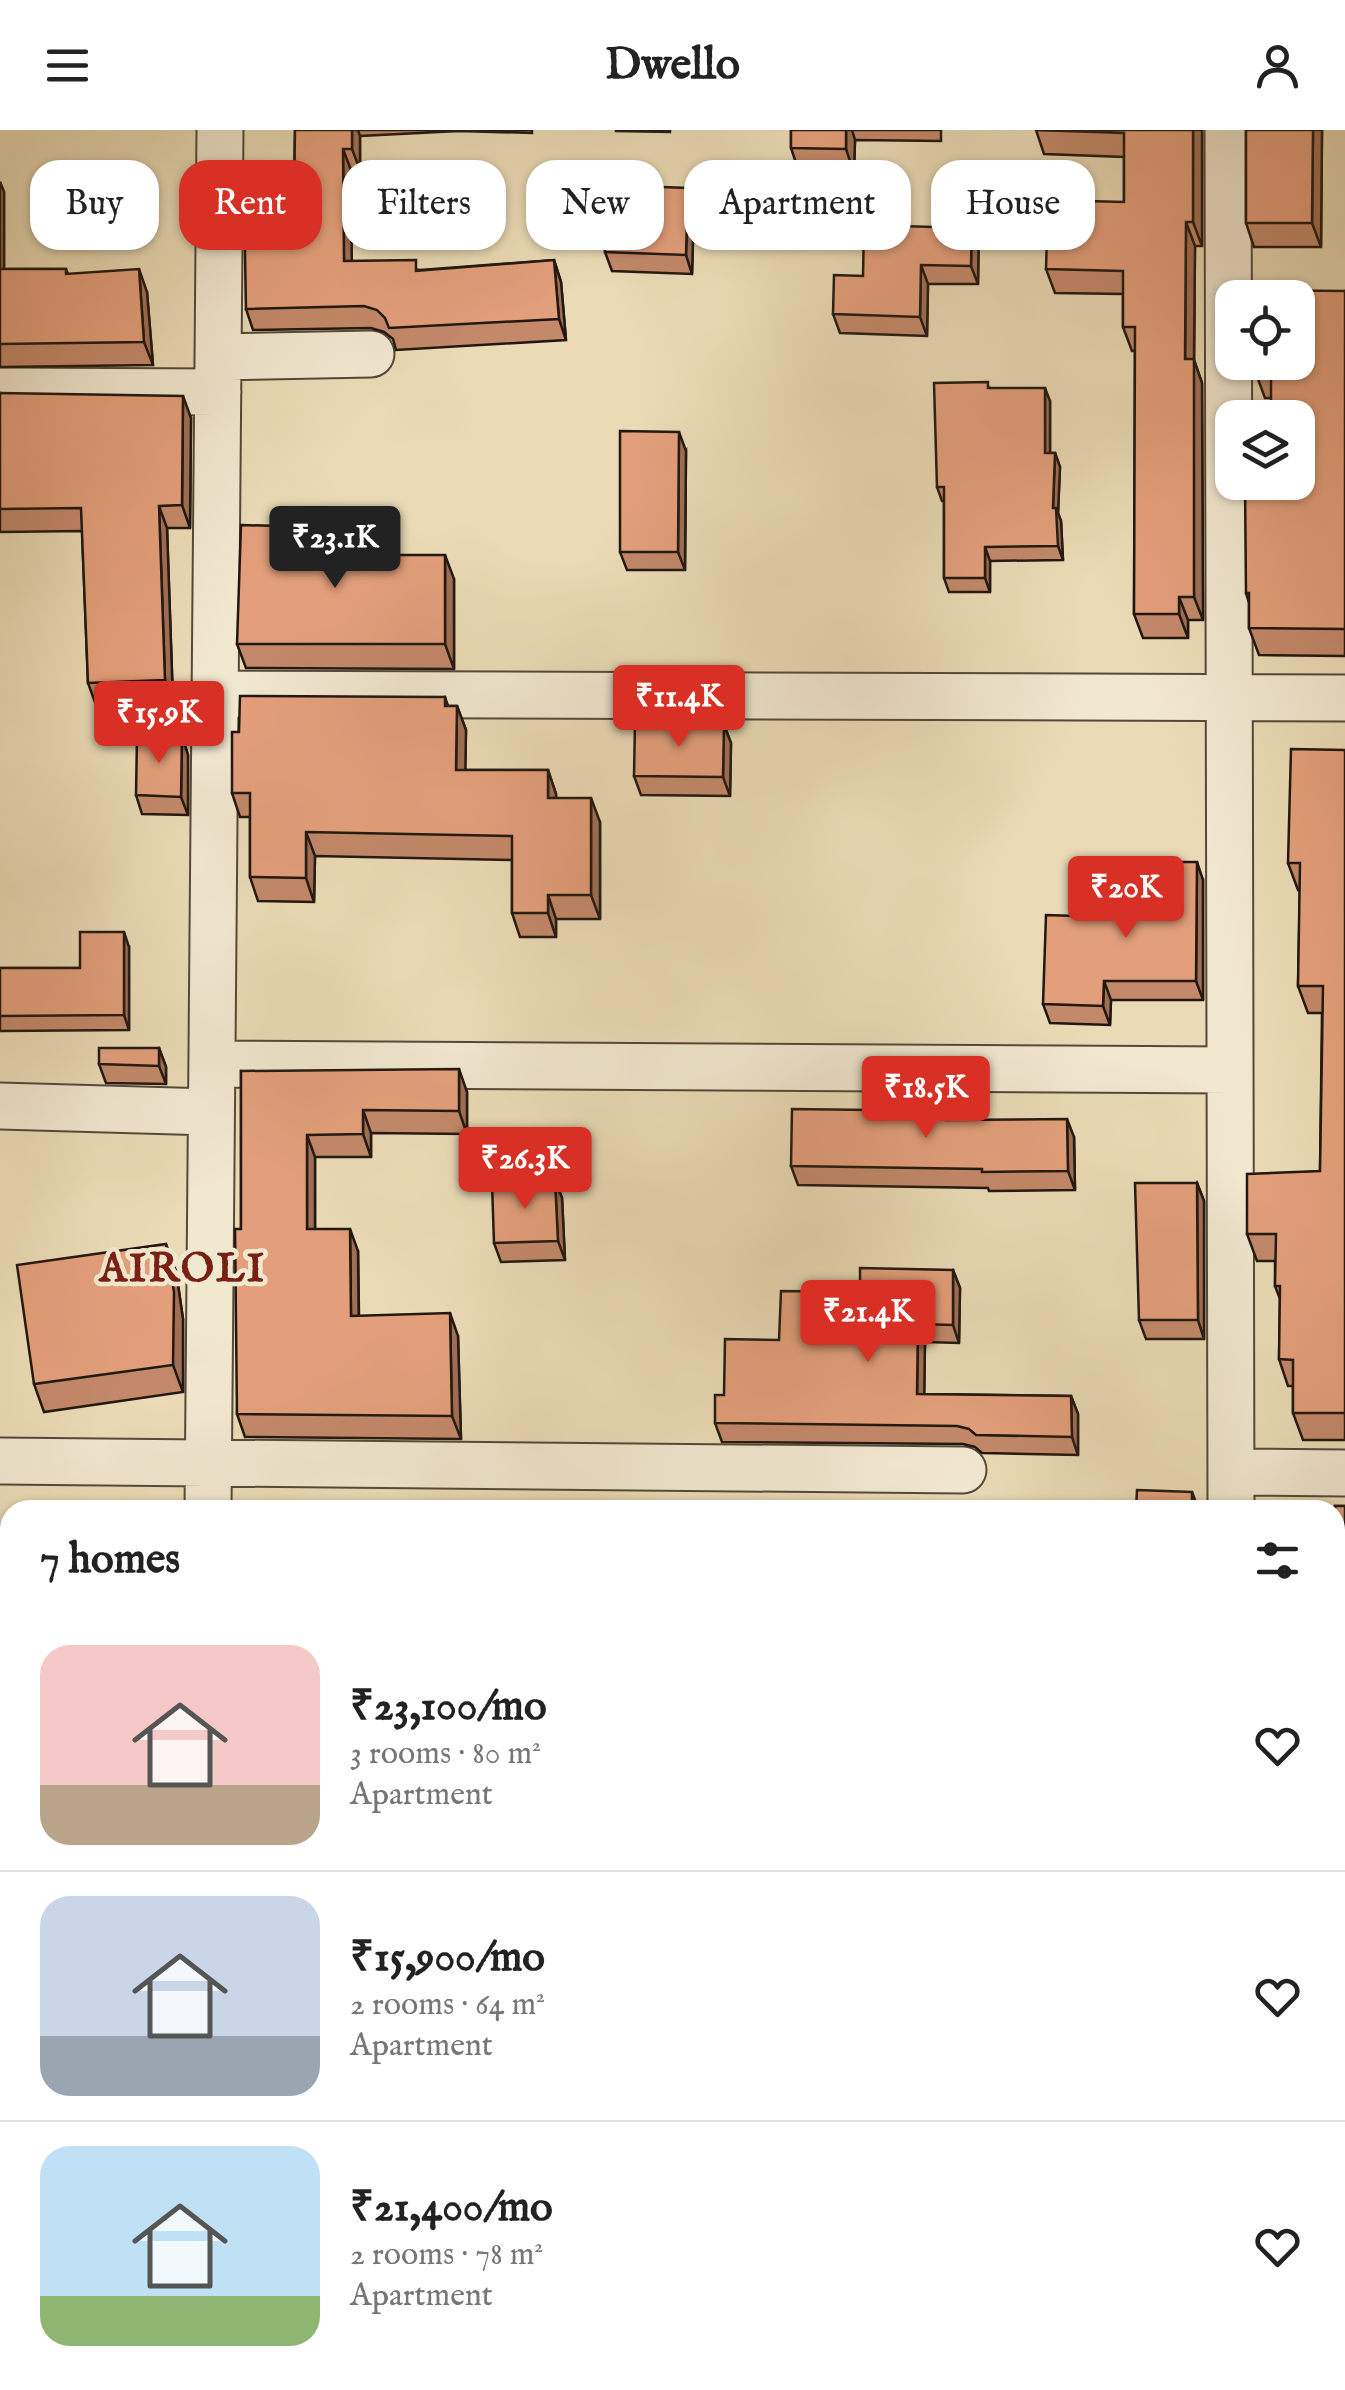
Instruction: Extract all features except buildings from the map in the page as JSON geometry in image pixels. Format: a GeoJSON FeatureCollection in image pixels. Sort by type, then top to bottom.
{"type":"FeatureCollection","features":[{"type":"Feature","properties":{"kind":"street"},"geometry":{"type":"LineString","coordinates":[[208,1500],[220,130]]}},
{"type":"Feature","properties":{"kind":"street"},"geometry":{"type":"LineString","coordinates":[[1228,130],[1230,280]]}},
{"type":"Feature","properties":{"kind":"street"},"geometry":{"type":"LineString","coordinates":[[0,390],[218,375],[371,354]]}},
{"type":"Feature","properties":{"kind":"street"},"geometry":{"type":"LineString","coordinates":[[1230,380],[1231,1491],[1345,1473]]}},
{"type":"Feature","properties":{"kind":"street"},"geometry":{"type":"LineString","coordinates":[[215,694],[1345,698]]}},
{"type":"Feature","properties":{"kind":"street"},"geometry":{"type":"LineString","coordinates":[[212,1064],[1230,1070]]}},
{"type":"Feature","properties":{"kind":"street"},"geometry":{"type":"LineString","coordinates":[[0,1106],[211,1112]]}},
{"type":"Feature","properties":{"kind":"street"},"geometry":{"type":"LineString","coordinates":[[0,1461],[963,1470]]}},
{"type":"Feature","properties":{"kind":"district","name":"AIROLI"},"geometry":{"type":"Point","coordinates":[183,1267]}}]}
